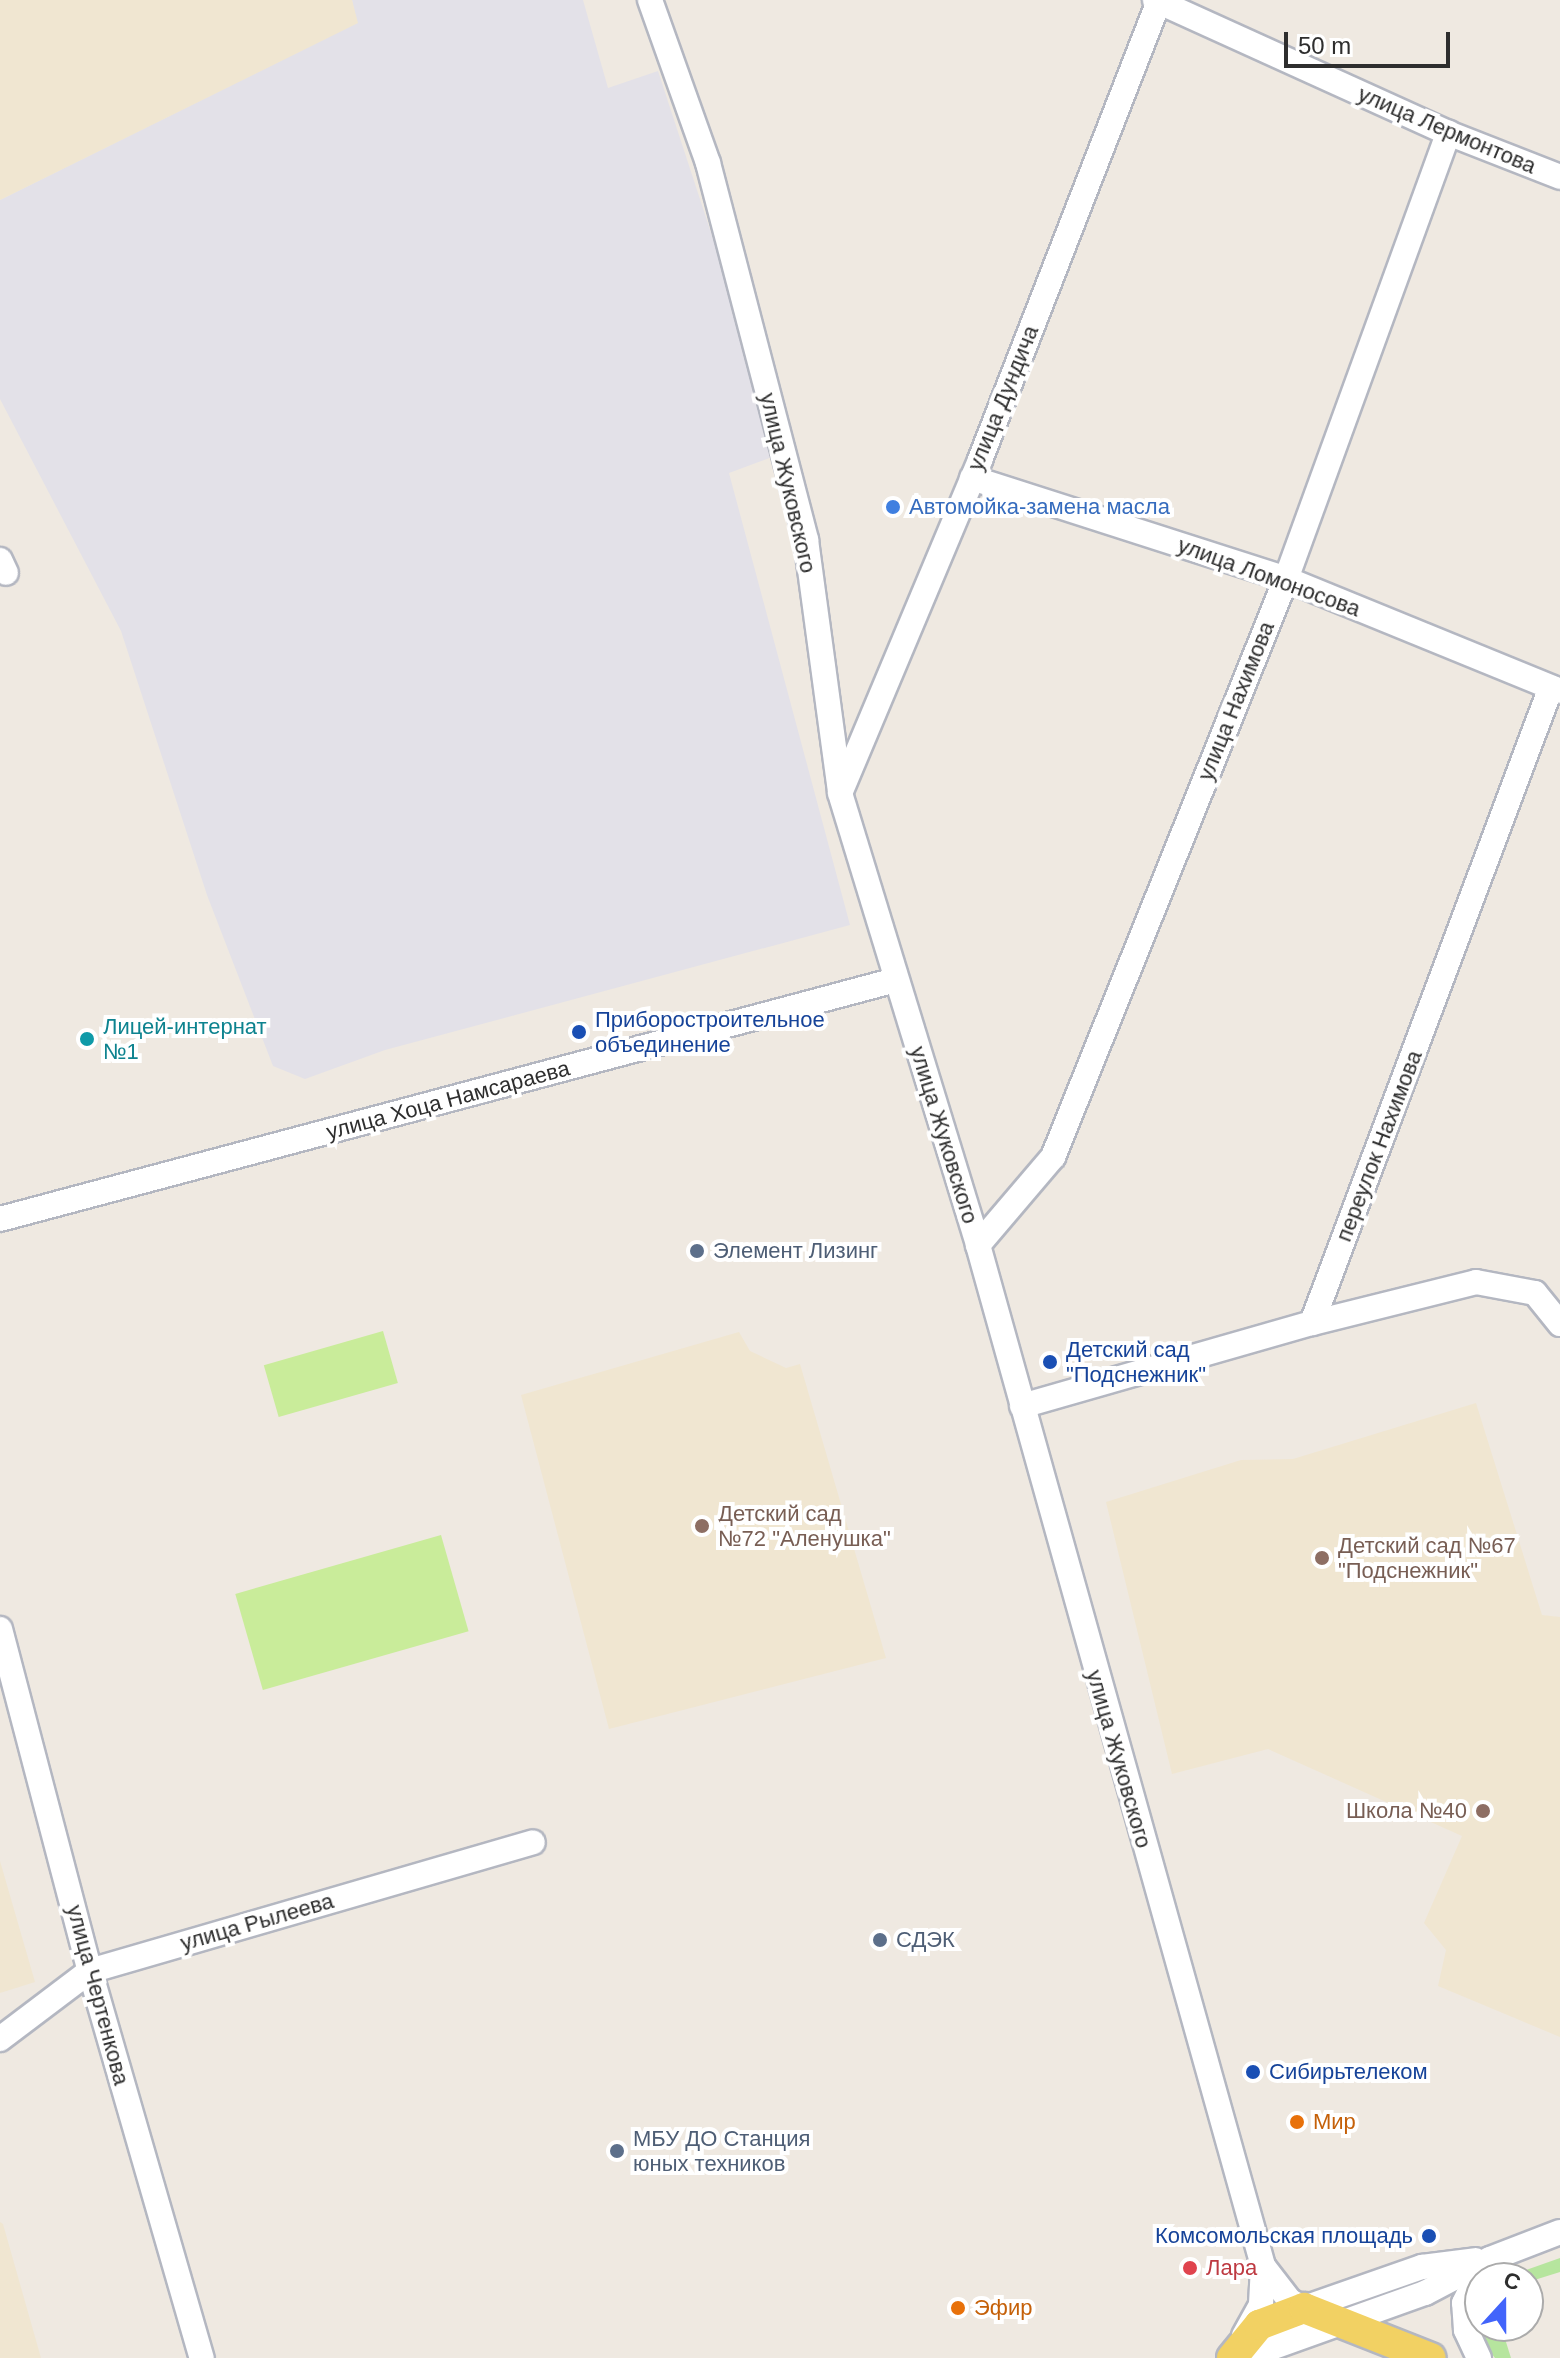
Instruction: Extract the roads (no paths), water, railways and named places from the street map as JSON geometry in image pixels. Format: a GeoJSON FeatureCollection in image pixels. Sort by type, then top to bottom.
{"type":"FeatureCollection","features":[{"type":"Feature","properties":{"kind":"main road"},"geometry":{"type":"LineString","coordinates":[[1243,2354],[1259,2325],[1304,2308],[1431,2358]]}},
{"type":"Feature","properties":{"kind":"street","name":"улица Жуковского"},"geometry":{"type":"LineString","coordinates":[[650,0],[708,163],[806,540],[840,793],[978,1245],[1263,2266]]}},
{"type":"Feature","properties":{"kind":"street","name":"улица Дундича"},"geometry":{"type":"LineString","coordinates":[[840,793],[972,478],[1158,1]]}},
{"type":"Feature","properties":{"kind":"street","name":"улица Лермонтова"},"geometry":{"type":"LineString","coordinates":[[1158,1],[1448,133],[1560,177]]}},
{"type":"Feature","properties":{"kind":"street","name":"улица Нахимова"},"geometry":{"type":"LineString","coordinates":[[978,1245],[1053,1157],[1286,579],[1448,133]]}},
{"type":"Feature","properties":{"kind":"street","name":"улица Ломоносова"},"geometry":{"type":"LineString","coordinates":[[972,478],[1286,579],[1555,689]]}},
{"type":"Feature","properties":{"kind":"street","name":"переулок Нахимова"},"geometry":{"type":"LineString","coordinates":[[1312,1323],[1555,689]]}},
{"type":"Feature","properties":{"kind":"street","name":"улица Хоца Намсараева"},"geometry":{"type":"LineString","coordinates":[[0,1219],[896,980]]}},
{"type":"Feature","properties":{"kind":"street"},"geometry":{"type":"LineString","coordinates":[[1022,1406],[1312,1323],[1476,1282],[1535,1293],[1560,1324]]}},
{"type":"Feature","properties":{"kind":"street","name":"улица Чертенкова"},"geometry":{"type":"LineString","coordinates":[[0,1629],[90,1971],[202,2358]]}},
{"type":"Feature","properties":{"kind":"street","name":"улица Рылеева"},"geometry":{"type":"LineString","coordinates":[[0,2039],[90,1971],[533,1842]]}},
{"type":"Feature","properties":{"kind":"street"},"geometry":{"type":"LineString","coordinates":[[1243,2354],[1271,2348],[1425,2293],[1490,2259],[1560,2232]]}},
{"type":"Feature","properties":{"kind":"street"},"geometry":{"type":"LineString","coordinates":[[1263,2266],[1290,2301],[1304,2308],[1422,2267],[1490,2259]]}},
{"type":"Feature","properties":{"kind":"street"},"geometry":{"type":"LineString","coordinates":[[1479,2358],[1466,2330],[1464,2303],[1477,2270],[1490,2259]]}},
{"type":"Feature","properties":{"kind":"street"},"geometry":{"type":"LineString","coordinates":[[1243,2354],[1261,2305],[1263,2266]]}},
{"type":"Feature","properties":{"kind":"place","name":"Автомойка-замена масла"},"geometry":{"type":"Point","coordinates":[893,507]}},
{"type":"Feature","properties":{"kind":"place","name":"Приборостроительное объединение"},"geometry":{"type":"Point","coordinates":[579,1032]}},
{"type":"Feature","properties":{"kind":"place","name":"Лицей-интернат №1"},"geometry":{"type":"Point","coordinates":[87,1039]}},
{"type":"Feature","properties":{"kind":"place","name":"Элемент Лизинг"},"geometry":{"type":"Point","coordinates":[697,1251]}},
{"type":"Feature","properties":{"kind":"place","name":"Детский сад \"Подснежник\""},"geometry":{"type":"Point","coordinates":[1050,1362]}},
{"type":"Feature","properties":{"kind":"place","name":"Детский сад №72 \"Аленушка\""},"geometry":{"type":"Point","coordinates":[702,1526]}},
{"type":"Feature","properties":{"kind":"place","name":"Детский сад №67 \"Подснежник\""},"geometry":{"type":"Point","coordinates":[1322,1558]}},
{"type":"Feature","properties":{"kind":"place","name":"Школа №40"},"geometry":{"type":"Point","coordinates":[1483,1811]}},
{"type":"Feature","properties":{"kind":"place","name":"СДЭК"},"geometry":{"type":"Point","coordinates":[880,1940]}},
{"type":"Feature","properties":{"kind":"place","name":"Сибирьтелеком"},"geometry":{"type":"Point","coordinates":[1253,2072]}},
{"type":"Feature","properties":{"kind":"place","name":"Мир"},"geometry":{"type":"Point","coordinates":[1297,2122]}},
{"type":"Feature","properties":{"kind":"place","name":"МБУ ДО Станция юных техников"},"geometry":{"type":"Point","coordinates":[617,2151]}},
{"type":"Feature","properties":{"kind":"place","name":"Комсомольская площадь"},"geometry":{"type":"Point","coordinates":[1429,2236]}},
{"type":"Feature","properties":{"kind":"place","name":"Лара"},"geometry":{"type":"Point","coordinates":[1190,2268]}},
{"type":"Feature","properties":{"kind":"place","name":"Эфир"},"geometry":{"type":"Point","coordinates":[958,2308]}}]}
